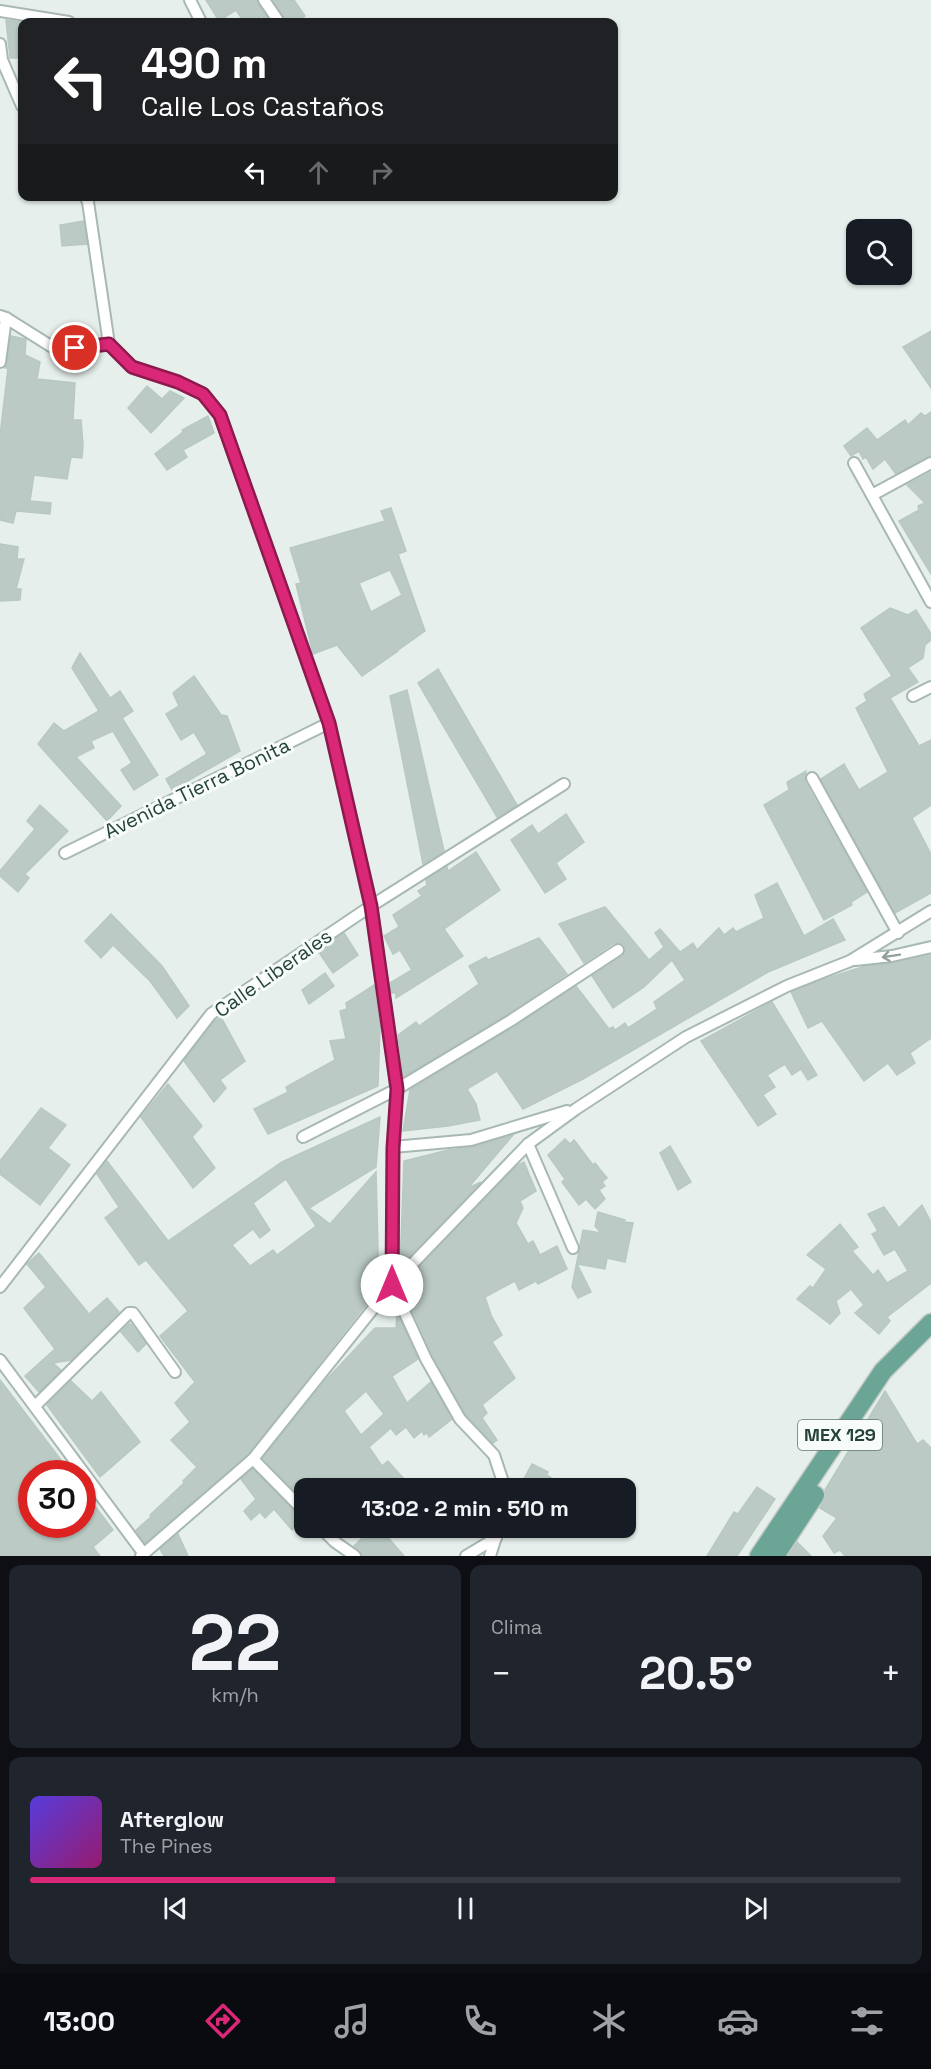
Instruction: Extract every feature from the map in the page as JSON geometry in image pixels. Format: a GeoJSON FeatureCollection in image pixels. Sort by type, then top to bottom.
{"type":"FeatureCollection","features":[{"type":"Feature","properties":{"kind":"main road","name":"MEX 129"},"geometry":{"type":"LineString","coordinates":[[759,1556],[883,1371],[931,1323]]}},
{"type":"Feature","properties":{"kind":"main road","name":"MEX 129"},"geometry":{"type":"LineString","coordinates":[[775,1556],[890,1379],[931,1340]]}},
{"type":"Feature","properties":{"kind":"street"},"geometry":{"type":"LineString","coordinates":[[190,0],[199,18]]}},
{"type":"Feature","properties":{"kind":"street"},"geometry":{"type":"LineString","coordinates":[[264,0],[276,18]]}},
{"type":"Feature","properties":{"kind":"street"},"geometry":{"type":"LineString","coordinates":[[0,11],[44,18]]}},
{"type":"Feature","properties":{"kind":"street"},"geometry":{"type":"LineString","coordinates":[[0,44],[2,60],[18,97]]}},
{"type":"Feature","properties":{"kind":"street"},"geometry":{"type":"LineString","coordinates":[[88,201],[109,344],[132,367],[178,382],[203,394],[220,415],[329,723],[371,906],[397,1089],[393,1148],[392,1285],[426,1359],[460,1419],[494,1455],[502,1478]]}},
{"type":"Feature","properties":{"kind":"street"},"geometry":{"type":"LineString","coordinates":[[0,362],[3,317],[57,350],[109,344]]}},
{"type":"Feature","properties":{"kind":"street"},"geometry":{"type":"LineString","coordinates":[[854,463],[931,602]]}},
{"type":"Feature","properties":{"kind":"street"},"geometry":{"type":"LineString","coordinates":[[872,495],[931,463]]}},
{"type":"Feature","properties":{"kind":"street"},"geometry":{"type":"LineString","coordinates":[[913,696],[931,687]]}},
{"type":"Feature","properties":{"kind":"street","name":"Avenida Tierra Bonita"},"geometry":{"type":"LineString","coordinates":[[64,853],[329,723]]}},
{"type":"Feature","properties":{"kind":"street"},"geometry":{"type":"LineString","coordinates":[[812,778],[898,933]]}},
{"type":"Feature","properties":{"kind":"street","name":"Calle Liberales"},"geometry":{"type":"LineString","coordinates":[[0,1287],[211,1014],[371,906],[564,784]]}},
{"type":"Feature","properties":{"kind":"street"},"geometry":{"type":"LineString","coordinates":[[0,1360],[142,1555],[253,1459],[392,1285],[528,1144],[576,1109],[686,1036],[787,986],[850,961],[931,911]]}},
{"type":"Feature","properties":{"kind":"street"},"geometry":{"type":"LineString","coordinates":[[850,961],[892,956],[931,947]]}},
{"type":"Feature","properties":{"kind":"street"},"geometry":{"type":"LineString","coordinates":[[303,1137],[397,1089],[510,1021],[618,950]]}},
{"type":"Feature","properties":{"kind":"street"},"geometry":{"type":"LineString","coordinates":[[393,1148],[471,1140],[576,1109]]}},
{"type":"Feature","properties":{"kind":"street"},"geometry":{"type":"LineString","coordinates":[[528,1144],[573,1248]]}},
{"type":"Feature","properties":{"kind":"street"},"geometry":{"type":"LineString","coordinates":[[35,1406],[129,1313],[133,1314],[175,1372]]}},
{"type":"Feature","properties":{"kind":"street"},"geometry":{"type":"LineString","coordinates":[[253,1459],[294,1501]]}},
{"type":"Feature","properties":{"kind":"street"},"geometry":{"type":"LineString","coordinates":[[331,1538],[355,1556]]}},
{"type":"Feature","properties":{"kind":"street"},"geometry":{"type":"LineString","coordinates":[[466,1556],[489,1538]]}},
{"type":"Feature","properties":{"kind":"street"},"geometry":{"type":"LineString","coordinates":[[490,1556],[495,1538]]}},
{"type":"Feature","properties":{"kind":"building"},"geometry":{"type":"Polygon","coordinates":[[[206,0],[257,0],[268,18],[262,16],[241,18],[236,10],[224,18],[217,18],[206,0]]]}},
{"type":"Feature","properties":{"kind":"building"},"geometry":{"type":"Polygon","coordinates":[[[273,0],[294,0],[305,16],[302,18],[284,18],[273,0]]]}},
{"type":"Feature","properties":{"kind":"building"},"geometry":{"type":"Polygon","coordinates":[[[6,20],[18,22],[18,58],[10,58],[6,20]]]}},
{"type":"Feature","properties":{"kind":"building"},"geometry":{"type":"Polygon","coordinates":[[[83,221],[87,244],[62,246],[60,225],[83,221]]]}},
{"type":"Feature","properties":{"kind":"building"},"geometry":{"type":"Polygon","coordinates":[[[931,331],[931,388],[903,347],[931,331]]]}},
{"type":"Feature","properties":{"kind":"building"},"geometry":{"type":"Polygon","coordinates":[[[11,336],[26,339],[25,355],[40,362],[37,379],[75,383],[73,420],[81,420],[83,445],[82,458],[71,457],[67,479],[34,475],[30,501],[51,503],[50,514],[16,511],[13,523],[0,520],[0,436],[8,368],[5,368],[11,336]]]}},
{"type":"Feature","properties":{"kind":"building"},"geometry":{"type":"Polygon","coordinates":[[[147,386],[162,399],[170,391],[184,398],[151,433],[128,408],[147,386]]]}},
{"type":"Feature","properties":{"kind":"building"},"geometry":{"type":"Polygon","coordinates":[[[931,412],[931,456],[896,474],[885,459],[873,469],[866,457],[863,459],[859,451],[851,456],[844,446],[867,428],[877,440],[905,420],[908,425],[921,413],[925,416],[931,412]]]}},
{"type":"Feature","properties":{"kind":"building"},"geometry":{"type":"Polygon","coordinates":[[[208,416],[214,433],[183,450],[187,457],[167,470],[155,454],[183,432],[182,430],[208,416]]]}},
{"type":"Feature","properties":{"kind":"building"},"geometry":{"type":"Polygon","coordinates":[[[931,472],[931,574],[899,521],[919,510],[918,506],[925,503],[907,485],[931,472]]]}},
{"type":"Feature","properties":{"kind":"building"},"geometry":{"type":"Polygon","coordinates":[[[391,508],[406,551],[398,554],[425,631],[362,676],[337,645],[313,654],[296,584],[301,583],[290,548],[385,521],[381,511],[391,508]],[[390,570],[359,583],[371,612],[402,595],[390,570]]]}},
{"type":"Feature","properties":{"kind":"building"},"geometry":{"type":"Polygon","coordinates":[[[0,544],[18,547],[17,559],[24,559],[16,589],[21,589],[20,600],[0,601],[0,544]]]}},
{"type":"Feature","properties":{"kind":"building"},"geometry":{"type":"Polygon","coordinates":[[[890,608],[908,615],[916,610],[931,634],[931,640],[925,645],[923,658],[908,668],[918,682],[890,698],[919,746],[931,740],[931,805],[912,818],[931,854],[931,893],[895,913],[821,779],[844,764],[859,790],[888,772],[856,708],[867,701],[864,694],[892,676],[861,628],[890,608]]]}},
{"type":"Feature","properties":{"kind":"building"},"geometry":{"type":"Polygon","coordinates":[[[80,653],[110,698],[120,691],[133,711],[122,718],[158,775],[134,790],[121,770],[132,763],[113,731],[91,741],[94,748],[76,757],[121,806],[107,821],[38,744],[54,723],[64,731],[99,711],[72,668],[80,653]]]}},
{"type":"Feature","properties":{"kind":"building"},"geometry":{"type":"Polygon","coordinates":[[[438,669],[517,805],[497,817],[418,683],[438,669]]]}},
{"type":"Feature","properties":{"kind":"building"},"geometry":{"type":"Polygon","coordinates":[[[194,676],[221,715],[227,716],[240,751],[172,790],[166,779],[207,754],[194,732],[181,740],[166,714],[179,706],[173,693],[194,676]]]}},
{"type":"Feature","properties":{"kind":"building"},"geometry":{"type":"Polygon","coordinates":[[[407,690],[444,851],[423,864],[390,696],[407,690]]]}},
{"type":"Feature","properties":{"kind":"building"},"geometry":{"type":"Polygon","coordinates":[[[806,771],[805,782],[867,892],[851,902],[852,905],[824,920],[764,805],[789,790],[787,782],[806,771]]]}},
{"type":"Feature","properties":{"kind":"building"},"geometry":{"type":"Polygon","coordinates":[[[40,805],[68,831],[25,874],[29,878],[18,892],[0,876],[0,871],[35,829],[27,821],[40,805]]]}},
{"type":"Feature","properties":{"kind":"building"},"geometry":{"type":"Polygon","coordinates":[[[566,814],[584,842],[556,863],[566,879],[545,893],[511,840],[532,825],[538,834],[566,814]]]}},
{"type":"Feature","properties":{"kind":"building"},"geometry":{"type":"Polygon","coordinates":[[[476,852],[500,890],[444,929],[463,956],[396,998],[396,993],[391,993],[390,983],[412,970],[400,950],[393,954],[384,936],[399,927],[393,915],[422,896],[418,891],[427,885],[426,880],[447,867],[448,871],[476,852]]]}},
{"type":"Feature","properties":{"kind":"building"},"geometry":{"type":"Polygon","coordinates":[[[777,883],[804,936],[833,919],[845,940],[768,972],[583,1079],[523,1109],[497,1071],[467,1089],[476,1104],[480,1120],[403,1131],[410,1090],[514,1027],[576,986],[609,1029],[613,1027],[615,1030],[625,1023],[628,1028],[657,1009],[654,1002],[685,980],[672,960],[644,987],[613,1008],[592,976],[623,956],[625,946],[621,943],[614,943],[584,963],[559,924],[605,907],[649,960],[664,947],[655,933],[660,929],[680,952],[693,943],[697,950],[719,928],[724,935],[733,928],[736,932],[764,918],[755,895],[777,883]]]}},
{"type":"Feature","properties":{"kind":"building"},"geometry":{"type":"Polygon","coordinates":[[[111,914],[162,966],[189,1006],[177,1018],[150,981],[113,945],[101,958],[85,941],[111,914]]]}},
{"type":"Feature","properties":{"kind":"building"},"geometry":{"type":"Polygon","coordinates":[[[344,933],[358,955],[333,973],[318,951],[344,933]]]}},
{"type":"Feature","properties":{"kind":"building"},"geometry":{"type":"Polygon","coordinates":[[[539,938],[567,974],[506,1015],[403,1077],[398,1035],[416,1022],[419,1026],[479,984],[469,966],[486,957],[488,960],[539,938]]]}},
{"type":"Feature","properties":{"kind":"building"},"geometry":{"type":"Polygon","coordinates":[[[931,955],[931,1038],[910,1053],[915,1063],[897,1075],[888,1063],[864,1081],[822,1021],[808,1028],[791,992],[865,966],[894,963],[931,955]]]}},
{"type":"Feature","properties":{"kind":"building"},"geometry":{"type":"Polygon","coordinates":[[[325,973],[334,986],[309,1004],[302,990],[325,973]]]}},
{"type":"Feature","properties":{"kind":"building"},"geometry":{"type":"Polygon","coordinates":[[[374,985],[380,1026],[378,1086],[268,1134],[254,1109],[288,1092],[286,1087],[335,1060],[330,1041],[346,1039],[340,1011],[347,1009],[346,1003],[374,985]]]}},
{"type":"Feature","properties":{"kind":"building"},"geometry":{"type":"Polygon","coordinates":[[[772,1002],[817,1075],[808,1080],[801,1069],[792,1075],[785,1064],[767,1075],[775,1087],[763,1095],[776,1114],[758,1126],[701,1041],[772,1002]]]}},
{"type":"Feature","properties":{"kind":"building"},"geometry":{"type":"Polygon","coordinates":[[[221,1017],[245,1061],[220,1080],[226,1088],[214,1102],[184,1061],[215,1021],[221,1017]]]}},
{"type":"Feature","properties":{"kind":"building"},"geometry":{"type":"Polygon","coordinates":[[[168,1084],[202,1126],[192,1137],[215,1168],[193,1188],[141,1117],[168,1084]]]}},
{"type":"Feature","properties":{"kind":"building"},"geometry":{"type":"Polygon","coordinates":[[[41,1108],[66,1125],[48,1148],[70,1165],[40,1205],[0,1174],[0,1161],[41,1108]]]}},
{"type":"Feature","properties":{"kind":"building"},"geometry":{"type":"Polygon","coordinates":[[[380,1117],[376,1167],[309,1208],[330,1224],[376,1172],[379,1288],[248,1454],[145,1543],[136,1530],[197,1467],[171,1440],[190,1422],[175,1403],[195,1382],[160,1336],[188,1311],[146,1260],[139,1265],[105,1218],[119,1207],[97,1174],[107,1161],[168,1241],[282,1162],[380,1117]],[[286,1179],[253,1203],[270,1230],[260,1238],[253,1229],[232,1245],[250,1266],[273,1250],[277,1255],[316,1226],[286,1179]]]}},
{"type":"Feature","properties":{"kind":"building"},"geometry":{"type":"Polygon","coordinates":[[[513,1135],[468,1188],[481,1182],[400,1266],[404,1161],[448,1150],[473,1147],[513,1135]]]}},
{"type":"Feature","properties":{"kind":"building"},"geometry":{"type":"Polygon","coordinates":[[[565,1139],[570,1144],[574,1140],[593,1165],[595,1163],[607,1178],[602,1182],[605,1186],[599,1190],[605,1199],[595,1209],[586,1199],[579,1205],[562,1182],[565,1179],[548,1155],[565,1139]]]}},
{"type":"Feature","properties":{"kind":"building"},"geometry":{"type":"Polygon","coordinates":[[[670,1146],[691,1182],[678,1190],[660,1153],[670,1146]]]}},
{"type":"Feature","properties":{"kind":"building"},"geometry":{"type":"Polygon","coordinates":[[[524,1162],[536,1191],[520,1201],[523,1208],[516,1223],[528,1244],[533,1241],[540,1255],[557,1246],[567,1269],[538,1284],[536,1281],[519,1290],[515,1281],[485,1297],[491,1315],[502,1335],[492,1342],[515,1378],[482,1405],[487,1413],[482,1418],[497,1440],[493,1443],[466,1415],[433,1356],[401,1286],[518,1165],[524,1162]]]}},
{"type":"Feature","properties":{"kind":"building"},"geometry":{"type":"Polygon","coordinates":[[[922,1205],[931,1222],[931,1283],[887,1317],[890,1321],[879,1334],[855,1313],[864,1305],[851,1289],[836,1301],[840,1313],[830,1324],[797,1299],[810,1286],[813,1288],[826,1269],[807,1255],[840,1224],[858,1247],[852,1251],[873,1275],[878,1270],[887,1283],[908,1271],[895,1249],[884,1255],[872,1234],[878,1231],[868,1214],[884,1207],[899,1228],[922,1205]]]}},
{"type":"Feature","properties":{"kind":"building"},"geometry":{"type":"Polygon","coordinates":[[[598,1212],[633,1223],[625,1262],[607,1258],[605,1269],[577,1264],[591,1292],[578,1298],[572,1287],[583,1230],[601,1233],[595,1226],[598,1212]]]}},
{"type":"Feature","properties":{"kind":"building"},"geometry":{"type":"Polygon","coordinates":[[[39,1253],[89,1314],[107,1298],[119,1312],[71,1360],[53,1363],[61,1370],[39,1392],[25,1376],[55,1349],[24,1308],[46,1287],[27,1264],[39,1253]]]}},
{"type":"Feature","properties":{"kind":"building"},"geometry":{"type":"Polygon","coordinates":[[[397,1313],[418,1359],[392,1376],[407,1403],[431,1382],[452,1419],[429,1437],[422,1431],[414,1438],[406,1427],[396,1435],[391,1428],[369,1447],[382,1466],[388,1461],[403,1478],[294,1478],[294,1491],[263,1458],[326,1380],[375,1328],[396,1328],[397,1313]],[[366,1391],[344,1411],[361,1435],[384,1414],[366,1391]]]}},
{"type":"Feature","properties":{"kind":"building"},"geometry":{"type":"Polygon","coordinates":[[[129,1324],[146,1344],[138,1352],[121,1332],[129,1324]]]}},
{"type":"Feature","properties":{"kind":"building"},"geometry":{"type":"Polygon","coordinates":[[[0,1380],[61,1460],[18,1460],[18,1538],[96,1538],[96,1508],[113,1530],[93,1547],[100,1556],[0,1556],[0,1380]]]}},
{"type":"Feature","properties":{"kind":"building"},"geometry":{"type":"Polygon","coordinates":[[[71,1381],[92,1401],[101,1392],[140,1442],[100,1477],[96,1472],[96,1460],[87,1460],[47,1405],[71,1381]]]}},
{"type":"Feature","properties":{"kind":"building"},"geometry":{"type":"Polygon","coordinates":[[[885,1391],[917,1444],[923,1440],[931,1448],[931,1556],[845,1556],[840,1550],[834,1553],[823,1536],[837,1518],[820,1508],[826,1496],[825,1490],[885,1391]]]}},
{"type":"Feature","properties":{"kind":"building"},"geometry":{"type":"Polygon","coordinates":[[[532,1464],[548,1472],[547,1475],[552,1478],[524,1478],[532,1464]]]}},
{"type":"Feature","properties":{"kind":"building"},"geometry":{"type":"Polygon","coordinates":[[[253,1469],[294,1511],[294,1528],[292,1530],[274,1509],[265,1518],[260,1512],[251,1520],[244,1511],[256,1499],[241,1479],[253,1469]]]}},
{"type":"Feature","properties":{"kind":"building"},"geometry":{"type":"Polygon","coordinates":[[[757,1487],[775,1499],[737,1556],[707,1556],[734,1512],[738,1514],[757,1487]]]}},
{"type":"Feature","properties":{"kind":"building"},"geometry":{"type":"Polygon","coordinates":[[[178,1534],[188,1556],[164,1556],[160,1549],[178,1534]]]}},
{"type":"Feature","properties":{"kind":"building"},"geometry":{"type":"Polygon","coordinates":[[[362,1538],[388,1538],[404,1556],[362,1556],[360,1550],[354,1546],[362,1538]]]}},
{"type":"Feature","properties":{"kind":"building"},"geometry":{"type":"Polygon","coordinates":[[[797,1542],[811,1556],[788,1556],[797,1542]]]}},
{"type":"Feature","properties":{"kind":"route"},"geometry":{"type":"LineString","coordinates":[[75,348],[109,344],[132,367],[178,382],[203,394],[220,415],[329,723],[371,906],[397,1089],[393,1148],[392,1285]]}}]}
